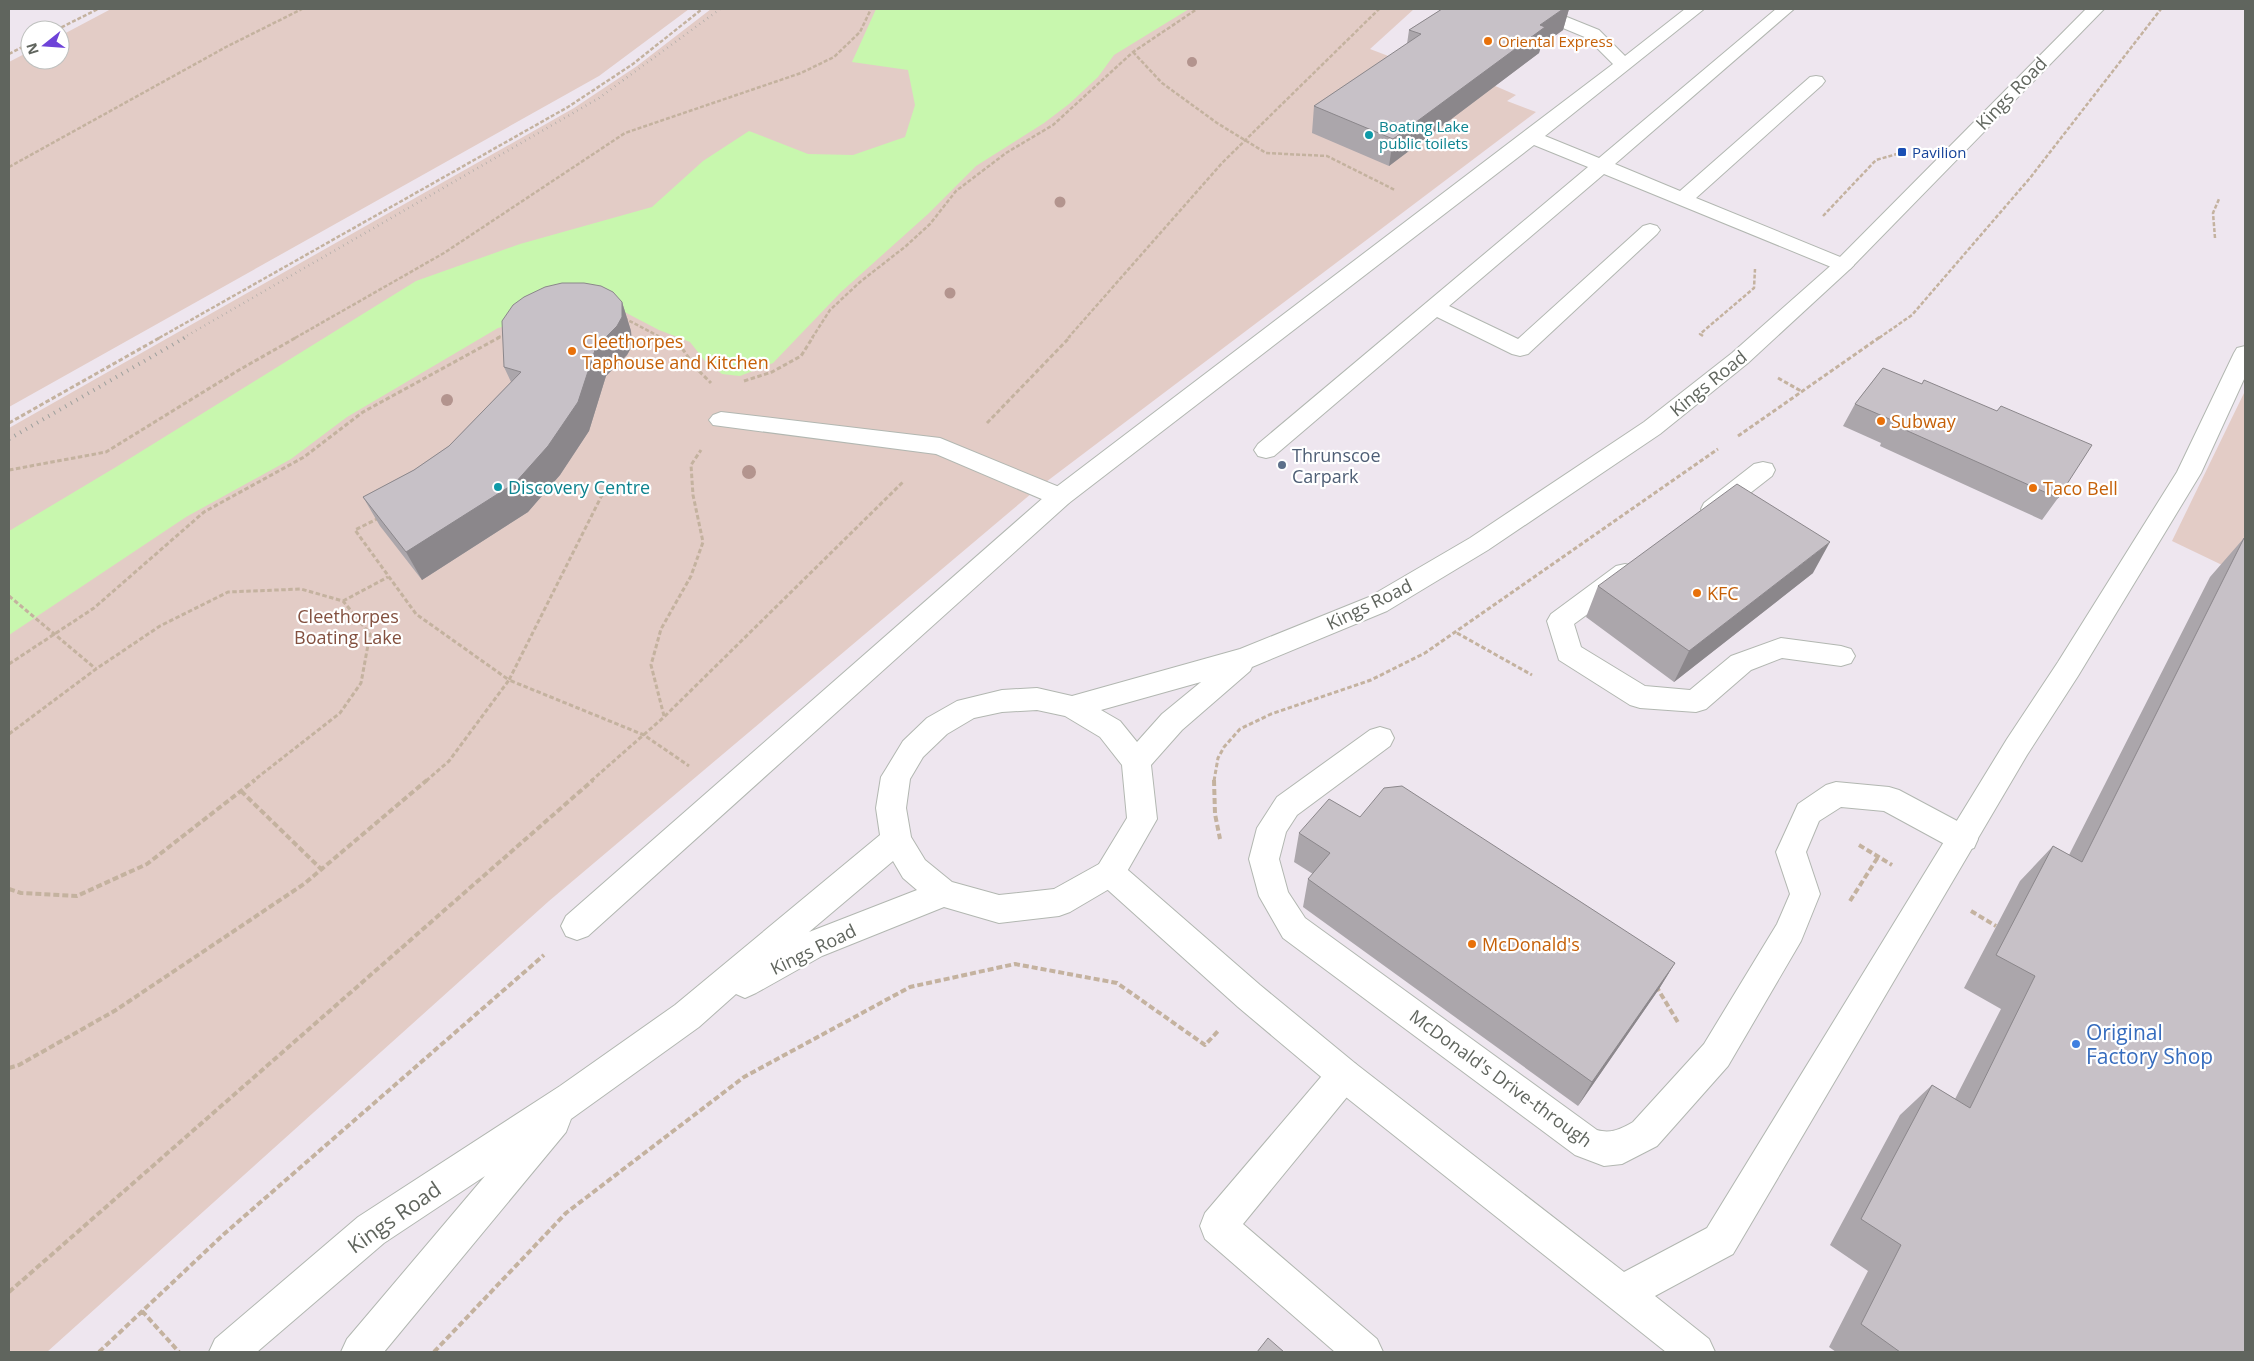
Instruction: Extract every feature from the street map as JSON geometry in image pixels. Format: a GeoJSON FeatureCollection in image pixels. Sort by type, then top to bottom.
{"type":"FeatureCollection","features":[{"type":"Feature","properties":{"kind":"street"},"geometry":{"type":"LineString","coordinates":[[1533,9],[1593,34],[1624,65]]}},
{"type":"Feature","properties":{"kind":"street"},"geometry":{"type":"LineString","coordinates":[[577,926],[1060,498],[1695,9]]}},
{"type":"Feature","properties":{"kind":"street"},"geometry":{"type":"LineString","coordinates":[[1266,450],[1786,9]]}},
{"type":"Feature","properties":{"kind":"street","name":"Kings Road"},"geometry":{"type":"LineString","coordinates":[[1072,707],[1247,658],[1378,604],[1487,538],[1652,428],[1740,358],[1843,265],[2095,9]]}},
{"type":"Feature","properties":{"kind":"street"},"geometry":{"type":"LineString","coordinates":[[1683,199],[1816,81]]}},
{"type":"Feature","properties":{"kind":"street"},"geometry":{"type":"LineString","coordinates":[[1532,136],[1843,265]]}},
{"type":"Feature","properties":{"kind":"street"},"geometry":{"type":"LineString","coordinates":[[1434,307],[1520,349],[1650,230]]}},
{"type":"Feature","properties":{"kind":"street"},"geometry":{"type":"LineString","coordinates":[[1622,1294],[1720,1241],[2017,747],[2189,473],[2245,353]]}},
{"type":"Feature","properties":{"kind":"street"},"geometry":{"type":"LineString","coordinates":[[721,420],[940,446],[1060,498]]}},
{"type":"Feature","properties":{"kind":"street"},"geometry":{"type":"LineString","coordinates":[[1694,523],[1763,470]]}},
{"type":"Feature","properties":{"kind":"street"},"geometry":{"type":"LineString","coordinates":[[1647,557],[1560,620],[1569,653],[1640,697],[1696,701],[1741,663],[1781,648],[1841,656]]}},
{"type":"Feature","properties":{"kind":"street","name":"Kings Road"},"geometry":{"type":"LineString","coordinates":[[1136,762],[1172,722],[1247,658]]}},
{"type":"Feature","properties":{"kind":"street","name":"Kings Road"},"geometry":{"type":"LineString","coordinates":[[1002,700],[1037,700],[1072,707],[1110,729],[1136,762],[1142,819],[1110,873],[1059,902],[999,909],[944,893],[914,869],[896,840],[891,808],[896,777],[912,749],[937,726],[967,709],[1002,700]]}},
{"type":"Feature","properties":{"kind":"street","name":"McDonald's Drive-through"},"geometry":{"type":"LineString","coordinates":[[1380,738],[1287,806],[1272,828],[1264,859],[1274,896],[1294,928],[1587,1144],[1604,1149],[1622,1147],[1645,1134],[1716,1054],[1790,931],[1805,894],[1791,852],[1808,813],[1836,794],[1889,798],[1963,839]]}},
{"type":"Feature","properties":{"kind":"street","name":"Kings Road"},"geometry":{"type":"LineString","coordinates":[[228,1352],[371,1230],[572,1098],[687,1016],[896,840]]}},
{"type":"Feature","properties":{"kind":"street"},"geometry":{"type":"LineString","coordinates":[[1110,873],[1249,996],[1344,1074],[1696,1352]]}},
{"type":"Feature","properties":{"kind":"street","name":"Kings Road"},"geometry":{"type":"LineString","coordinates":[[687,1016],[811,946],[944,893]]}},
{"type":"Feature","properties":{"kind":"street"},"geometry":{"type":"LineString","coordinates":[[1344,1074],[1218,1226],[1364,1352]]}},
{"type":"Feature","properties":{"kind":"street","name":"Kings Road"},"geometry":{"type":"LineString","coordinates":[[360,1352],[572,1098]]}},
{"type":"Feature","properties":{"kind":"path"},"geometry":{"type":"LineString","coordinates":[[70,23],[98,9]]}},
{"type":"Feature","properties":{"kind":"path"},"geometry":{"type":"LineString","coordinates":[[9,167],[226,47],[302,9]]}},
{"type":"Feature","properties":{"kind":"path"},"geometry":{"type":"LineString","coordinates":[[9,424],[568,107],[633,64],[702,9]]}},
{"type":"Feature","properties":{"kind":"path"},"geometry":{"type":"LineString","coordinates":[[9,470],[106,452],[239,370],[444,253],[625,133],[801,73],[834,58],[860,32],[871,9]]}},
{"type":"Feature","properties":{"kind":"path"},"geometry":{"type":"LineString","coordinates":[[738,382],[772,372],[801,356],[830,310],[860,282],[906,246],[930,224],[956,191],[1006,153],[1053,125],[1133,52],[1197,9]]}},
{"type":"Feature","properties":{"kind":"path"},"geometry":{"type":"LineString","coordinates":[[9,1292],[664,717],[940,446],[987,423],[1084,322],[1222,163],[1379,9]]}},
{"type":"Feature","properties":{"kind":"path"},"geometry":{"type":"LineString","coordinates":[[1133,52],[1162,83],[1217,123],[1266,153],[1327,156],[1436,210]]}},
{"type":"Feature","properties":{"kind":"path"},"geometry":{"type":"LineString","coordinates":[[2215,238],[2213,213],[2219,199]]}},
{"type":"Feature","properties":{"kind":"path"},"geometry":{"type":"LineString","coordinates":[[622,317],[658,337],[679,344],[696,368],[707,380],[714,384]]}},
{"type":"Feature","properties":{"kind":"path"},"geometry":{"type":"LineString","coordinates":[[9,664],[94,608],[204,512],[304,457],[364,412],[512,331]]}},
{"type":"Feature","properties":{"kind":"path"},"geometry":{"type":"LineString","coordinates":[[664,717],[650,665],[661,629],[692,576],[704,542],[693,495],[691,465]]}},
{"type":"Feature","properties":{"kind":"path"},"geometry":{"type":"LineString","coordinates":[[9,1068],[19,1065],[116,1010],[304,884],[448,761],[509,680],[603,493]]}},
{"type":"Feature","properties":{"kind":"path"},"geometry":{"type":"LineString","coordinates":[[386,514],[355,530],[416,614],[509,680],[644,735],[727,793]]}},
{"type":"Feature","properties":{"kind":"path"},"geometry":{"type":"LineString","coordinates":[[343,601],[388,576]]}},
{"type":"Feature","properties":{"kind":"path"},"geometry":{"type":"LineString","coordinates":[[9,734],[96,669],[160,626],[228,592],[301,589],[343,601],[370,634],[361,682],[340,713],[147,864],[77,896],[21,893],[9,889]]}},
{"type":"Feature","properties":{"kind":"path"},"geometry":{"type":"LineString","coordinates":[[9,596],[96,669]]}},
{"type":"Feature","properties":{"kind":"path"},"geometry":{"type":"LineString","coordinates":[[241,791],[321,869]]}},
{"type":"Feature","properties":{"kind":"path"},"geometry":{"type":"LineString","coordinates":[[1858,845],[1894,866]]}},
{"type":"Feature","properties":{"kind":"path"},"geometry":{"type":"LineString","coordinates":[[99,1352],[224,1234],[577,926]]}},
{"type":"Feature","properties":{"kind":"path"},"geometry":{"type":"LineString","coordinates":[[1654,982],[1682,1028]]}},
{"type":"Feature","properties":{"kind":"path"},"geometry":{"type":"LineString","coordinates":[[142,1311],[179,1352]]}},
{"type":"Feature","properties":{"kind":"green space"},"geometry":{"type":"Polygon","coordinates":[[[111,9],[689,9],[599,76],[9,407],[9,62],[20,56],[20,70],[70,70],[70,31],[111,9]]]}},
{"type":"Feature","properties":{"kind":"green space","name":"Cleethorpes Boating Lake"},"geometry":{"type":"Polygon","coordinates":[[[711,9],[1414,9],[1370,49],[1483,92],[1493,85],[1516,95],[1507,101],[1536,112],[1038,488],[549,901],[47,1352],[9,1352],[9,428],[574,108],[637,66],[711,9]]]}},
{"type":"Feature","properties":{"kind":"green space"},"geometry":{"type":"Polygon","coordinates":[[[2245,391],[2245,576],[2172,541],[2245,391]]]}},
{"type":"Feature","properties":{"kind":"shaded area"},"geometry":{"type":"Polygon","coordinates":[[[876,9],[1189,9],[1114,55],[1098,77],[1069,104],[1044,123],[976,166],[928,214],[841,292],[773,363],[740,376],[722,374],[705,361],[690,342],[659,330],[611,305],[552,313],[498,328],[347,417],[291,459],[186,517],[9,635],[9,531],[416,281],[520,244],[652,207],[703,161],[749,131],[808,154],[853,155],[905,137],[915,105],[908,70],[852,62],[876,9]]]}},
{"type":"Feature","properties":{"kind":"building"},"geometry":{"type":"Polygon","coordinates":[[[1442,9],[1563,9],[1540,25],[1545,27],[1393,139],[1314,106],[1421,34],[1409,30],[1442,9]]]}},
{"type":"Feature","properties":{"kind":"building"},"geometry":{"type":"Polygon","coordinates":[[[562,283],[584,283],[601,286],[613,292],[622,302],[622,317],[617,326],[596,347],[578,402],[548,446],[515,483],[406,552],[363,497],[414,470],[449,446],[521,372],[504,367],[502,321],[513,305],[524,297],[545,287],[562,283]]]}},
{"type":"Feature","properties":{"kind":"building"},"geometry":{"type":"Polygon","coordinates":[[[1883,368],[1922,384],[1924,380],[1997,411],[2001,406],[2092,445],[2058,498],[1892,424],[1894,421],[1855,404],[1883,368]]]}},
{"type":"Feature","properties":{"kind":"building","name":"KFC"},"geometry":{"type":"Polygon","coordinates":[[[1737,484],[1830,542],[1689,651],[1598,586],[1737,484]]]}},
{"type":"Feature","properties":{"kind":"building"},"geometry":{"type":"Polygon","coordinates":[[[2244,538],[2245,1352],[1900,1352],[1861,1324],[1901,1245],[1861,1219],[1932,1085],[1970,1108],[2035,976],[1996,955],[2053,846],[2082,862],[2244,538]]]}},
{"type":"Feature","properties":{"kind":"building","name":"McDonald's"},"geometry":{"type":"Polygon","coordinates":[[[1402,786],[1675,963],[1592,1082],[1308,879],[1330,853],[1299,833],[1329,799],[1360,817],[1384,788],[1402,786]]]}},
{"type":"Feature","properties":{"kind":"building"},"geometry":{"type":"Polygon","coordinates":[[[1268,1338],[1284,1352],[1257,1352],[1268,1338]]]}},
{"type":"Feature","properties":{"kind":"railway"},"geometry":{"type":"LineString","coordinates":[[183,338],[599,98],[720,9]]}},
{"type":"Feature","properties":{"kind":"railway"},"geometry":{"type":"LineString","coordinates":[[9,439],[186,337]]}},
{"type":"Feature","properties":{"kind":"place","name":"Oriental Express"},"geometry":{"type":"Point","coordinates":[1488,41]}},
{"type":"Feature","properties":{"kind":"place","name":"Boating Lake public toilets"},"geometry":{"type":"Point","coordinates":[1369,135]}},
{"type":"Feature","properties":{"kind":"place","name":"Pavilion"},"geometry":{"type":"Point","coordinates":[1902,152]}},
{"type":"Feature","properties":{"kind":"place","name":"Cleethorpes Taphouse and Kitchen"},"geometry":{"type":"Point","coordinates":[572,351]}},
{"type":"Feature","properties":{"kind":"place","name":"Subway"},"geometry":{"type":"Point","coordinates":[1881,421]}},
{"type":"Feature","properties":{"kind":"place","name":"Thrunscoe Carpark"},"geometry":{"type":"Point","coordinates":[1282,465]}},
{"type":"Feature","properties":{"kind":"place","name":"Discovery Centre"},"geometry":{"type":"Point","coordinates":[498,487]}},
{"type":"Feature","properties":{"kind":"place","name":"Taco Bell"},"geometry":{"type":"Point","coordinates":[2033,488]}},
{"type":"Feature","properties":{"kind":"place","name":"KFC"},"geometry":{"type":"Point","coordinates":[1697,593]}},
{"type":"Feature","properties":{"kind":"place","name":"McDonald's"},"geometry":{"type":"Point","coordinates":[1472,944]}},
{"type":"Feature","properties":{"kind":"place","name":"Original Factory Shop"},"geometry":{"type":"Point","coordinates":[2076,1044]}}]}
